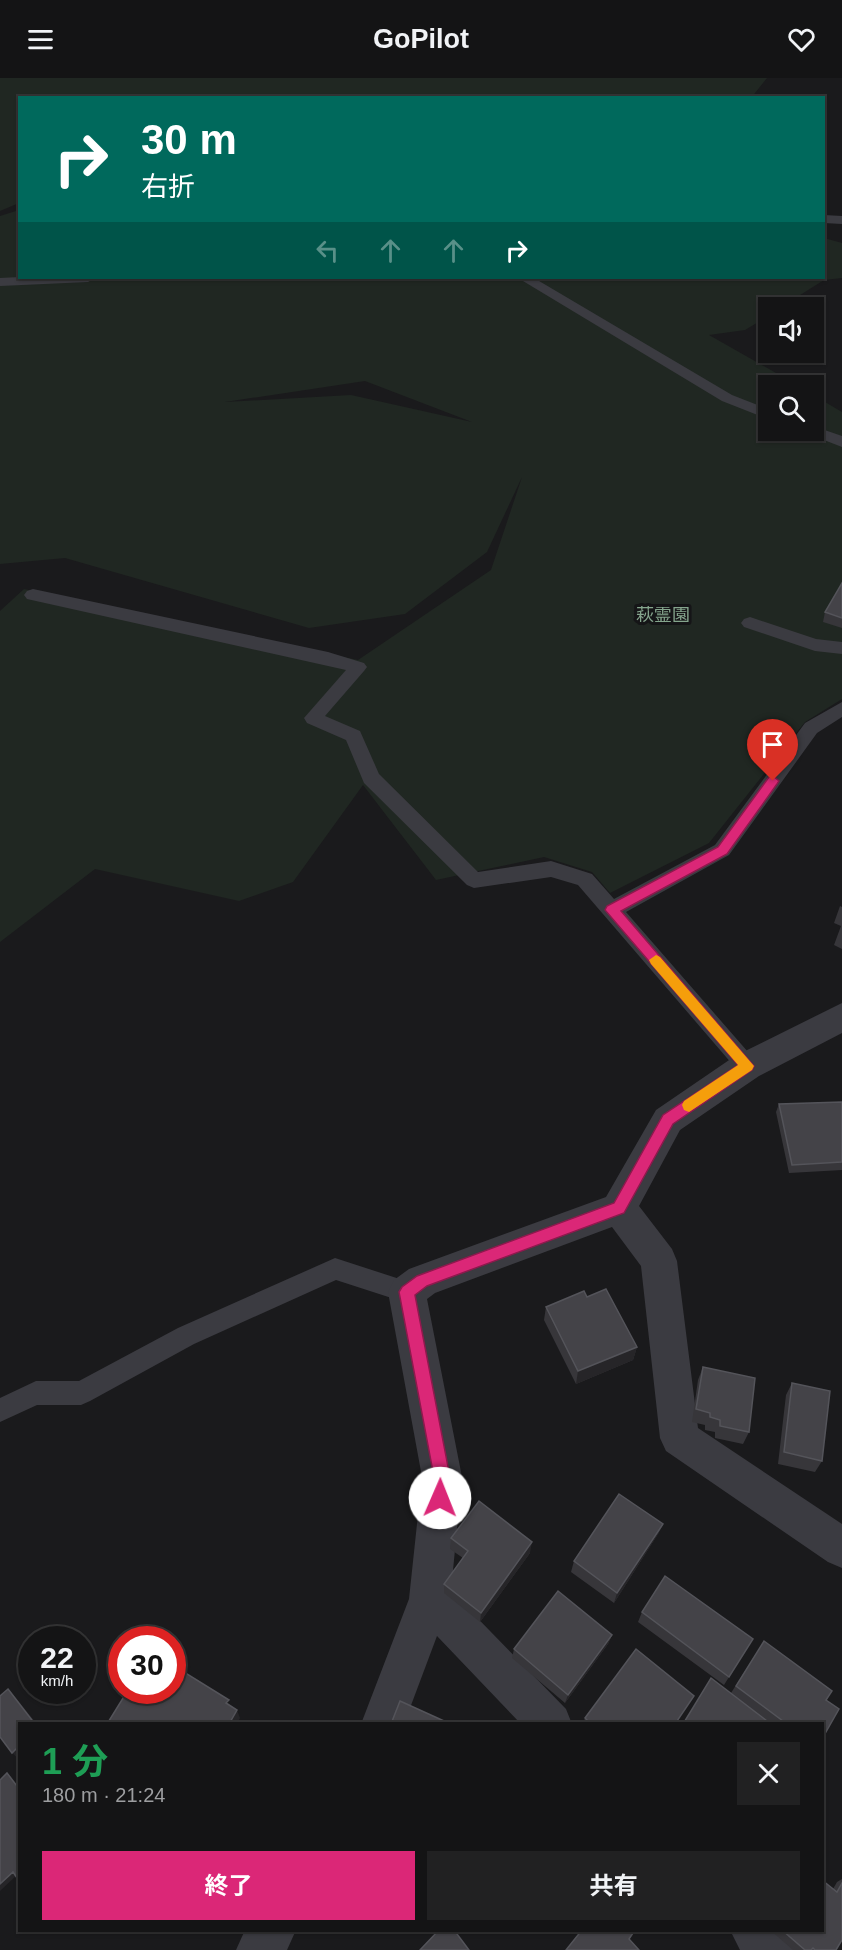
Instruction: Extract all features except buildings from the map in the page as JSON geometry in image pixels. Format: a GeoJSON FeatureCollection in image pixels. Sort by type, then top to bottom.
{"type":"FeatureCollection","features":[{"type":"Feature","properties":{"kind":"street"},"geometry":{"type":"LineString","coordinates":[[382,1722],[430,1599],[442,1477],[407,1292],[422,1281],[619,1208],[668,1120],[747,1066],[842,1017]]}},
{"type":"Feature","properties":{"kind":"street"},"geometry":{"type":"LineString","coordinates":[[619,1208],[659,1261],[680,1438],[842,1548]]}},
{"type":"Feature","properties":{"kind":"street"},"geometry":{"type":"LineString","coordinates":[[430,1599],[549,1722]]}},
{"type":"Feature","properties":{"kind":"street"},"geometry":{"type":"LineString","coordinates":[[259,1950],[272,1932]]}},
{"type":"Feature","properties":{"kind":"street"},"geometry":{"type":"LineString","coordinates":[[755,1932],[772,1950]]}},
{"type":"Feature","properties":{"kind":"lane"},"geometry":{"type":"LineString","coordinates":[[825,219],[842,220]]}},
{"type":"Feature","properties":{"kind":"lane"},"geometry":{"type":"LineString","coordinates":[[0,282],[66,279]]}},
{"type":"Feature","properties":{"kind":"lane"},"geometry":{"type":"LineString","coordinates":[[527,279],[727,398],[758,410]]}},
{"type":"Feature","properties":{"kind":"lane"},"geometry":{"type":"LineString","coordinates":[[824,435],[842,442]]}},
{"type":"Feature","properties":{"kind":"lane"},"geometry":{"type":"LineString","coordinates":[[33,595],[328,658],[358,667],[313,718],[353,736],[371,778],[474,880],[551,869],[585,879],[747,1066]]}},
{"type":"Feature","properties":{"kind":"lane"},"geometry":{"type":"LineString","coordinates":[[750,623],[815,645],[842,648]]}},
{"type":"Feature","properties":{"kind":"lane"},"geometry":{"type":"LineString","coordinates":[[612,910],[722,850],[811,728],[842,708]]}},
{"type":"Feature","properties":{"kind":"lane"},"geometry":{"type":"LineString","coordinates":[[0,1410],[36,1393],[81,1393],[186,1336],[335,1269],[407,1292]]}},
{"type":"Feature","properties":{"kind":"green space"},"geometry":{"type":"Polygon","coordinates":[[[0,78],[767,78],[753,96],[18,96],[18,203],[0,211],[0,78]]]}},
{"type":"Feature","properties":{"kind":"green space","name":"萩霊園"},"geometry":{"type":"Polygon","coordinates":[[[18,210],[18,279],[825,279],[825,238],[842,243],[842,278],[824,280],[797,297],[758,297],[758,322],[745,330],[709,335],[779,375],[758,375],[758,441],[824,441],[824,401],[842,412],[842,699],[805,722],[709,843],[610,893],[592,872],[544,857],[436,880],[363,785],[293,882],[239,901],[95,869],[0,942],[0,611],[24,589],[358,660],[491,570],[522,477],[487,552],[405,614],[309,628],[65,558],[0,564],[0,216],[18,210]],[[365,381],[225,402],[351,395],[472,422],[365,381]]]}},
{"type":"Feature","properties":{"kind":"slow traffic"},"geometry":{"type":"LineString","coordinates":[[656,960],[747,1066],[689,1105]]}},
{"type":"Feature","properties":{"kind":"route"},"geometry":{"type":"LineString","coordinates":[[440,1498],[442,1477],[407,1292],[422,1281],[619,1208],[668,1120],[747,1066],[612,910],[722,850],[773,781]]}}]}
